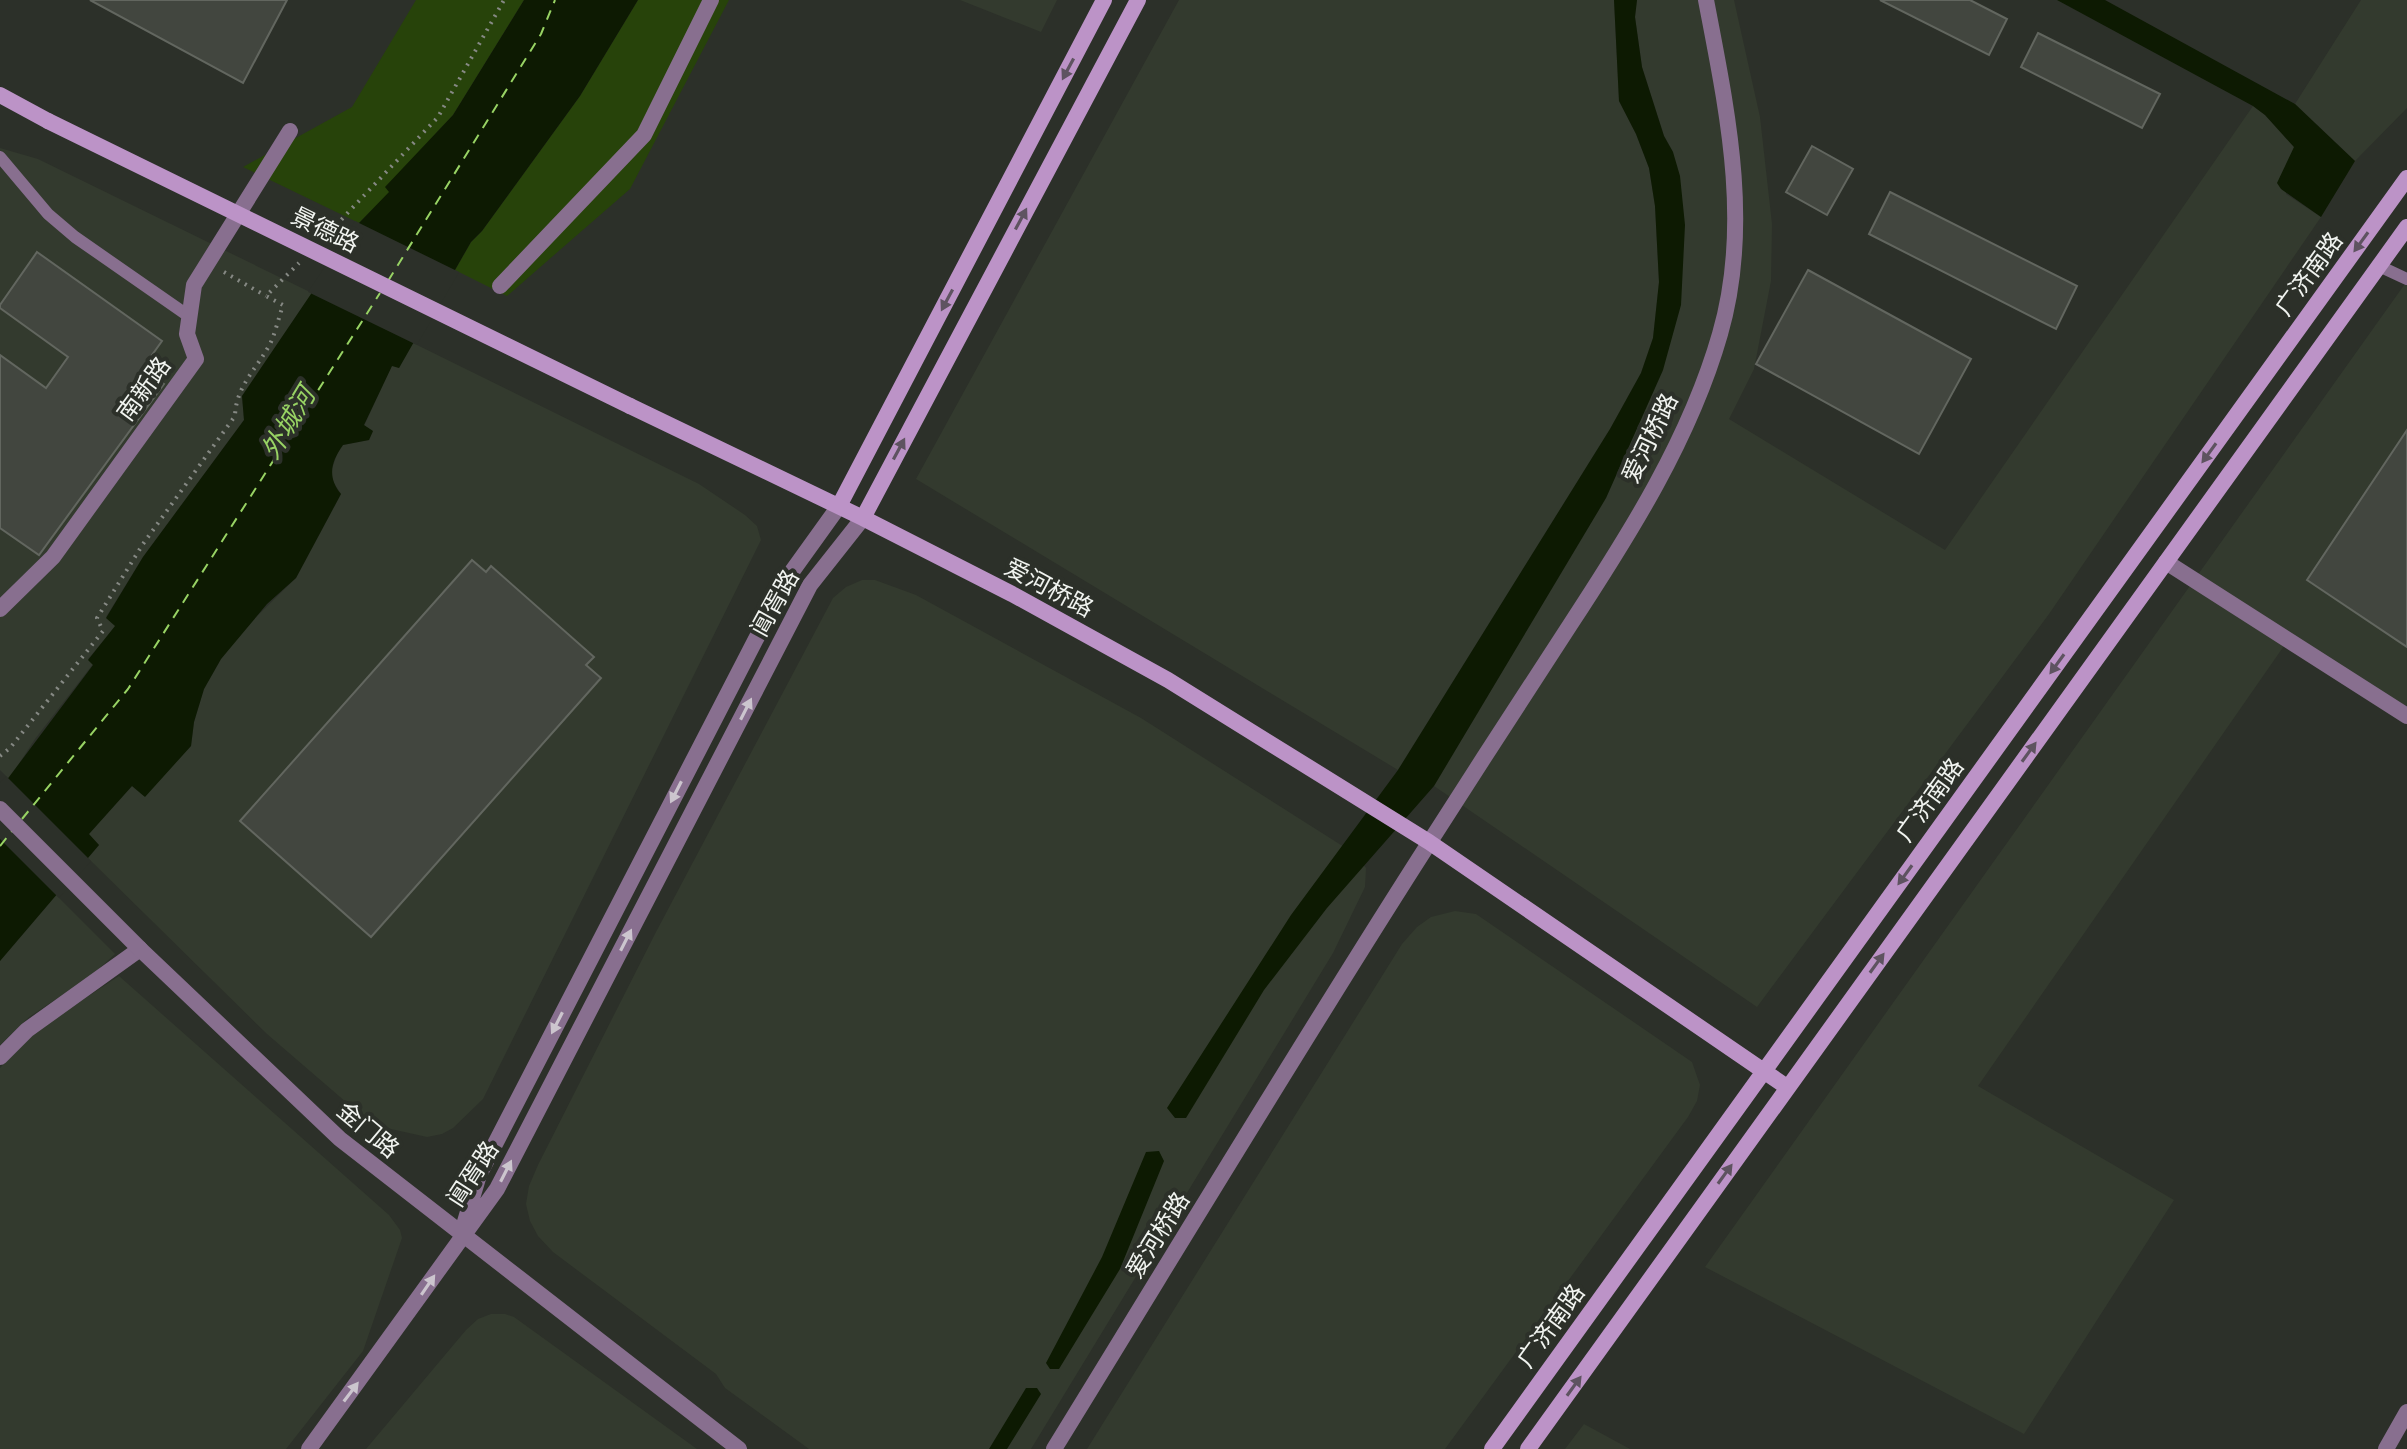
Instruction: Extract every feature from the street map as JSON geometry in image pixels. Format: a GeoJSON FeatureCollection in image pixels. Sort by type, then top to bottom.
{"type":"FeatureCollection","features":[{"type":"Feature","properties":{"kind":"main road","name":"阊胥路"},"geometry":{"type":"LineString","coordinates":[[839,506],[1104,0]]}},
{"type":"Feature","properties":{"kind":"main road","name":"阊胥路"},"geometry":{"type":"LineString","coordinates":[[863,518],[1138,0]]}},
{"type":"Feature","properties":{"kind":"main road","name":"景德路"},"geometry":{"type":"LineString","coordinates":[[0,95],[630,406]]}},
{"type":"Feature","properties":{"kind":"main road","name":"广济南路"},"geometry":{"type":"LineString","coordinates":[[1492,1449],[2407,178]]}},
{"type":"Feature","properties":{"kind":"main road"},"geometry":{"type":"LineString","coordinates":[[1528,1449],[2407,227]]}},
{"type":"Feature","properties":{"kind":"main road","name":"爱河桥路"},"geometry":{"type":"LineString","coordinates":[[630,406],[863,518],[1012,594],[1168,680],[1423,839],[1787,1087]]}},
{"type":"Feature","properties":{"kind":"street"},"geometry":{"type":"LineString","coordinates":[[500,286],[644,135],[711,0]]}},
{"type":"Feature","properties":{"kind":"street","name":"爱河桥路"},"geometry":{"type":"LineString","coordinates":[[1054,1449],[1423,839],[1606,569],[1642,510],[1692,410],[1721,333],[1735,256],[1736,196],[1730,143],[1706,0]]}},
{"type":"Feature","properties":{"kind":"street","name":"南新路"},"geometry":{"type":"LineString","coordinates":[[0,609],[53,557],[196,359],[187,334],[194,285],[290,131]]}},
{"type":"Feature","properties":{"kind":"street","name":"阊胥路"},"geometry":{"type":"LineString","coordinates":[[462,1235],[479,1175],[723,702],[788,577],[839,506]]}},
{"type":"Feature","properties":{"kind":"street","name":"阊胥路"},"geometry":{"type":"LineString","coordinates":[[309,1449],[497,1189],[810,585],[863,518]]}},
{"type":"Feature","properties":{"kind":"street"},"geometry":{"type":"LineString","coordinates":[[2166,562],[2407,716]]}},
{"type":"Feature","properties":{"kind":"street","name":"金门路"},"geometry":{"type":"LineString","coordinates":[[0,809],[118,928],[340,1139],[739,1449]]}},
{"type":"Feature","properties":{"kind":"street"},"geometry":{"type":"LineString","coordinates":[[0,1057],[27,1030],[140,949]]}},
{"type":"Feature","properties":{"kind":"street"},"geometry":{"type":"LineString","coordinates":[[2386,1449],[2407,1412]]}},
{"type":"Feature","properties":{"kind":"lane"},"geometry":{"type":"LineString","coordinates":[[0,157],[48,214],[75,237],[190,317]]}},
{"type":"Feature","properties":{"kind":"lane"},"geometry":{"type":"LineString","coordinates":[[2379,266],[2407,279]]}},
{"type":"Feature","properties":{"kind":"path"},"geometry":{"type":"LineString","coordinates":[[320,241],[438,117],[504,0]]}},
{"type":"Feature","properties":{"kind":"path"},"geometry":{"type":"LineString","coordinates":[[0,756],[10,748],[103,631],[97,618],[135,556],[235,416],[235,402],[248,375],[270,344],[283,305],[208,263]]}},
{"type":"Feature","properties":{"kind":"path"},"geometry":{"type":"LineString","coordinates":[[266,296],[299,263]]}},
{"type":"Feature","properties":{"kind":"shaded area"},"geometry":{"type":"Polygon","coordinates":[[[960,0],[1057,0],[1041,32],[960,0]]]}},
{"type":"Feature","properties":{"kind":"shaded area"},"geometry":{"type":"Polygon","coordinates":[[[1179,0],[1614,0],[1619,101],[1649,168],[1655,206],[1659,282],[1653,338],[1641,373],[1610,429],[1398,770],[916,479],[1179,0]]]}},
{"type":"Feature","properties":{"kind":"shaded area"},"geometry":{"type":"Polygon","coordinates":[[[1637,0],[1734,0],[1760,117],[1772,224],[1771,281],[1754,369],[1729,419],[1945,550],[2253,106],[2294,147],[2286,194],[2321,217],[2049,614],[1757,1007],[1434,786],[1606,498],[1663,370],[1673,152],[1664,136],[1642,67],[1635,17],[1637,0]]]}},
{"type":"Feature","properties":{"kind":"shaded area"},"geometry":{"type":"Polygon","coordinates":[[[2361,0],[2407,0],[2407,108],[2355,161],[2295,104],[2361,0]]]}},
{"type":"Feature","properties":{"kind":"shaded area"},"geometry":{"type":"Polygon","coordinates":[[[0,148],[38,159],[312,293],[242,396],[244,420],[143,557],[106,617],[116,626],[88,659],[93,664],[35,739],[9,779],[0,770],[0,148]]]}},
{"type":"Feature","properties":{"kind":"shaded area"},"geometry":{"type":"Polygon","coordinates":[[[2407,281],[2407,710],[2286,643],[1978,1086],[2174,1200],[2024,1434],[1705,1267],[2407,281]]]}},
{"type":"Feature","properties":{"kind":"shaded area"},"geometry":{"type":"Polygon","coordinates":[[[413,343],[699,484],[745,515],[757,526],[761,540],[483,1099],[453,1128],[427,1137],[382,1127],[361,1115],[267,1034],[88,858],[99,845],[88,835],[132,786],[144,796],[191,746],[194,722],[204,689],[221,659],[244,629],[296,578],[341,494],[332,480],[331,472],[337,454],[343,445],[369,440],[373,431],[364,426],[392,365],[399,368],[413,343]]]}},
{"type":"Feature","properties":{"kind":"shaded area"},"geometry":{"type":"Polygon","coordinates":[[[862,580],[875,580],[916,595],[1141,718],[1352,852],[1366,868],[1365,887],[1333,953],[1031,1449],[809,1449],[725,1388],[716,1374],[553,1252],[538,1236],[526,1204],[529,1186],[538,1165],[656,932],[833,598],[846,587],[862,580]]]}},
{"type":"Feature","properties":{"kind":"shaded area"},"geometry":{"type":"Polygon","coordinates":[[[56,895],[115,954],[91,976],[29,1017],[0,1045],[0,961],[56,895]]]}},
{"type":"Feature","properties":{"kind":"shaded area"},"geometry":{"type":"Polygon","coordinates":[[[1455,911],[1476,914],[1692,1062],[1700,1085],[1697,1101],[1688,1117],[1445,1449],[1087,1449],[1402,944],[1431,917],[1455,911]]]}},
{"type":"Feature","properties":{"kind":"shaded area"},"geometry":{"type":"Polygon","coordinates":[[[119,976],[389,1215],[400,1230],[402,1238],[363,1351],[286,1449],[0,1449],[0,1068],[35,1031],[119,976]]]}},
{"type":"Feature","properties":{"kind":"shaded area"},"geometry":{"type":"Polygon","coordinates":[[[491,1314],[514,1317],[697,1449],[366,1449],[466,1330],[478,1319],[491,1314]]]}},
{"type":"Feature","properties":{"kind":"shaded area"},"geometry":{"type":"Polygon","coordinates":[[[1584,1424],[1630,1449],[1565,1449],[1584,1424]]]}},
{"type":"Feature","properties":{"kind":"green space"},"geometry":{"type":"Polygon","coordinates":[[[416,0],[524,0],[453,115],[386,187],[390,192],[359,223],[243,167],[352,107],[416,0]]]}},
{"type":"Feature","properties":{"kind":"green space"},"geometry":{"type":"Polygon","coordinates":[[[638,0],[729,0],[630,189],[507,296],[455,270],[471,242],[580,96],[638,0]]]}},
{"type":"Feature","properties":{"kind":"water","name":"外城河"},"geometry":{"type":"Polygon","coordinates":[[[524,0],[638,0],[580,96],[471,242],[399,368],[392,366],[364,425],[373,431],[369,440],[343,445],[339,451],[333,463],[332,476],[341,494],[296,578],[267,604],[221,659],[204,689],[194,722],[191,746],[145,797],[132,786],[89,834],[99,845],[0,961],[0,789],[93,665],[88,660],[115,626],[106,618],[143,557],[244,420],[242,396],[359,223],[389,192],[385,187],[453,115],[524,0]]]}},
{"type":"Feature","properties":{"kind":"water"},"geometry":{"type":"Polygon","coordinates":[[[1614,0],[1637,0],[1635,17],[1642,67],[1680,176],[1685,225],[1681,305],[1663,370],[1606,498],[1434,786],[1327,908],[1264,990],[1186,1118],[1175,1118],[1167,1108],[1291,915],[1398,770],[1610,429],[1641,373],[1653,338],[1659,282],[1655,206],[1649,168],[1619,101],[1614,0]]]}},
{"type":"Feature","properties":{"kind":"water"},"geometry":{"type":"Polygon","coordinates":[[[2057,0],[2105,0],[2295,104],[2355,161],[2321,217],[2277,183],[2294,147],[2265,115],[2057,0]]]}},
{"type":"Feature","properties":{"kind":"water"},"geometry":{"type":"Polygon","coordinates":[[[1159,1151],[1164,1161],[1120,1269],[1059,1369],[1050,1369],[1046,1363],[1102,1257],[1146,1152],[1159,1151]]]}},
{"type":"Feature","properties":{"kind":"water"},"geometry":{"type":"Polygon","coordinates":[[[1026,1388],[1037,1388],[1041,1394],[1007,1449],[989,1449],[1026,1388]]]}},
{"type":"Feature","properties":{"kind":"pier"},"geometry":{"type":"Polygon","coordinates":[[[355,221],[459,272],[417,345],[308,292],[355,221]]]}},
{"type":"Feature","properties":{"kind":"pier"},"geometry":{"type":"Polygon","coordinates":[[[6,776],[91,861],[59,898],[0,839],[0,783],[6,776]]]}},
{"type":"Feature","properties":{"kind":"building"},"geometry":{"type":"Polygon","coordinates":[[[90,0],[287,0],[243,83],[90,0]]]}},
{"type":"Feature","properties":{"kind":"building"},"geometry":{"type":"Polygon","coordinates":[[[1880,0],[1970,0],[2007,19],[1989,55],[1880,0]]]}},
{"type":"Feature","properties":{"kind":"building"},"geometry":{"type":"Polygon","coordinates":[[[2038,33],[2160,94],[2142,128],[2021,67],[2038,33]]]}},
{"type":"Feature","properties":{"kind":"building"},"geometry":{"type":"Polygon","coordinates":[[[1812,146],[1853,169],[1827,215],[1786,192],[1812,146]]]}},
{"type":"Feature","properties":{"kind":"building"},"geometry":{"type":"Polygon","coordinates":[[[1890,192],[2077,286],[2056,329],[1869,234],[1890,192]]]}},
{"type":"Feature","properties":{"kind":"building"},"geometry":{"type":"Polygon","coordinates":[[[37,252],[162,341],[142,369],[164,384],[39,555],[0,528],[0,355],[46,388],[68,357],[0,308],[37,252]]]}},
{"type":"Feature","properties":{"kind":"building"},"geometry":{"type":"Polygon","coordinates":[[[1808,270],[1971,359],[1919,454],[1756,364],[1808,270]]]}},
{"type":"Feature","properties":{"kind":"building"},"geometry":{"type":"Polygon","coordinates":[[[2407,430],[2407,647],[2307,580],[2407,430]]]}},
{"type":"Feature","properties":{"kind":"building"},"geometry":{"type":"Polygon","coordinates":[[[472,560],[486,572],[491,566],[594,657],[586,665],[601,678],[371,937],[240,821],[472,560]]]}},
{"type":"Feature","properties":{"kind":"ferry route"},"geometry":{"type":"LineString","coordinates":[[388,281],[541,34],[555,0]]}},
{"type":"Feature","properties":{"kind":"ferry route"},"geometry":{"type":"LineString","coordinates":[[22,819],[128,689],[380,293]]}},
{"type":"Feature","properties":{"kind":"ferry route"},"geometry":{"type":"LineString","coordinates":[[0,846],[13,830]]}}]}
